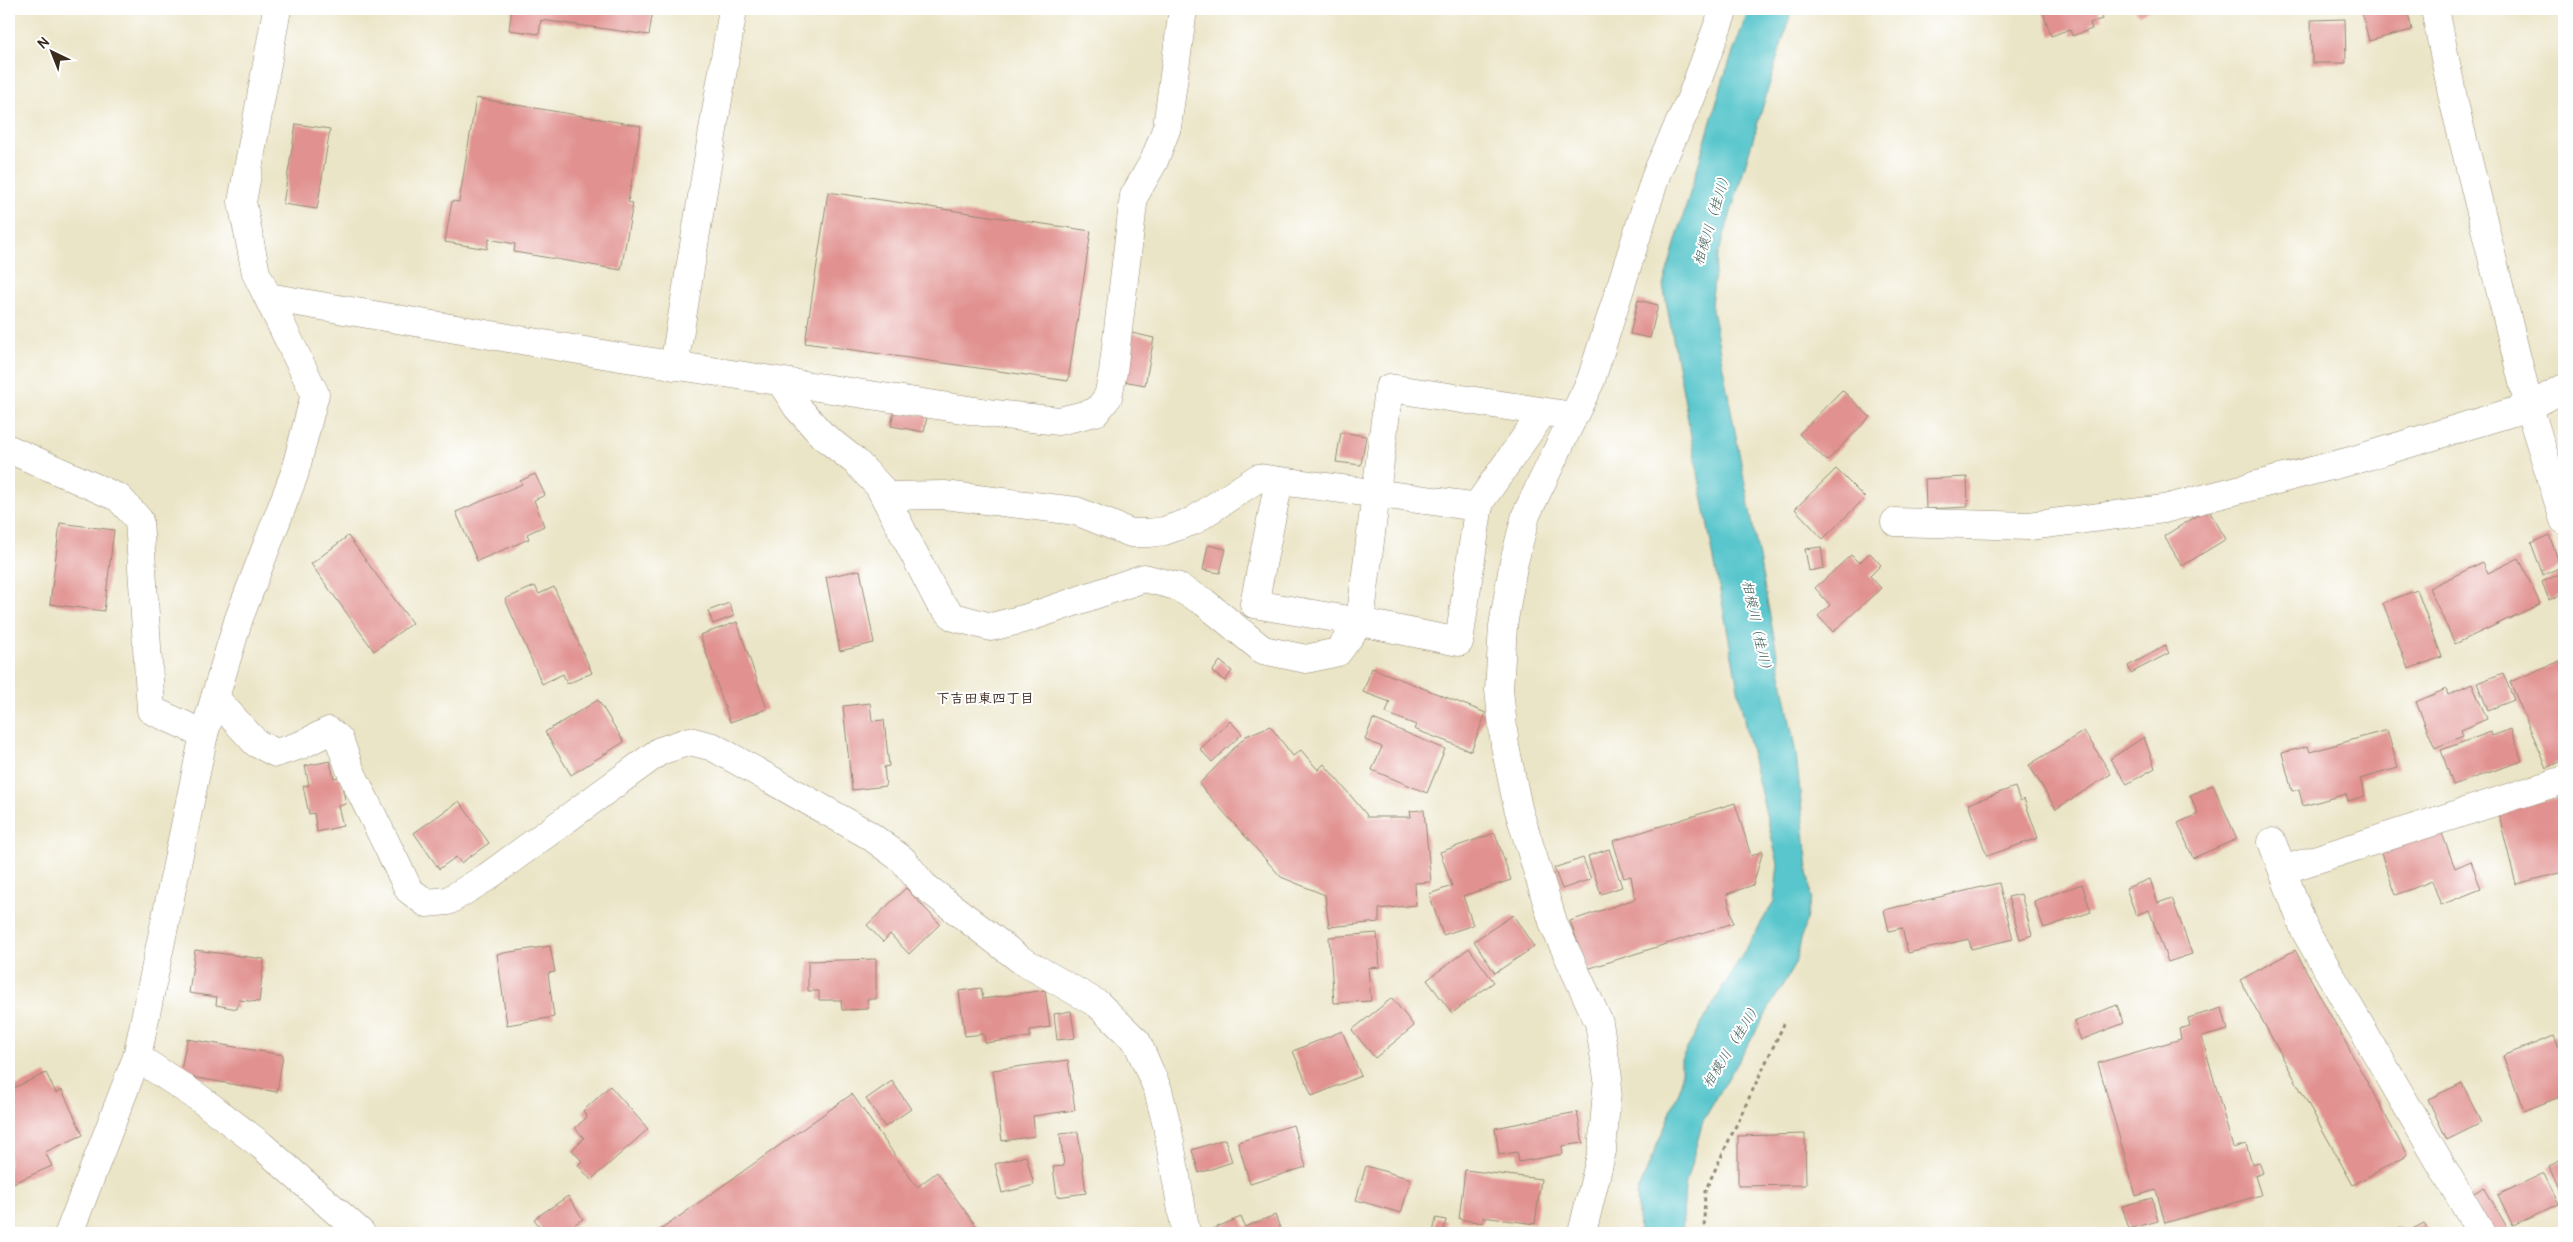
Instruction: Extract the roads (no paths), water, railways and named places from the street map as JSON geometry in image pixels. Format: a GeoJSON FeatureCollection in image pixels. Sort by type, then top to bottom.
{"type":"FeatureCollection","features":[{"type":"Feature","properties":{"kind":"street"},"geometry":{"type":"LineString","coordinates":[[69,1233],[137,1057],[204,734],[239,618],[294,475],[315,394],[256,273],[242,202],[277,9]]}},
{"type":"Feature","properties":{"kind":"street"},"geometry":{"type":"LineString","coordinates":[[674,366],[733,9]]}},
{"type":"Feature","properties":{"kind":"street"},"geometry":{"type":"LineString","coordinates":[[268,297],[674,366],[1059,422],[1096,412],[1108,397],[1113,372],[1134,196],[1154,161],[1167,127],[1183,9]]}},
{"type":"Feature","properties":{"kind":"street"},"geometry":{"type":"LineString","coordinates":[[1582,1233],[1602,1151],[1608,1078],[1599,1023],[1554,925],[1518,808],[1504,746],[1499,690],[1503,626],[1513,566],[1526,515],[1591,380],[1657,172],[1691,98],[1724,9]]}},
{"type":"Feature","properties":{"kind":"street"},"geometry":{"type":"LineString","coordinates":[[2436,9],[2454,103],[2530,407],[2564,520]]}},
{"type":"Feature","properties":{"kind":"street"},"geometry":{"type":"LineString","coordinates":[[781,382],[822,435],[855,461],[879,486],[939,602],[954,617],[991,627],[1027,618],[1144,578],[1176,586],[1204,602],[1263,650],[1306,659],[1338,652],[1360,622],[1389,388],[1574,416]]}},
{"type":"Feature","properties":{"kind":"street"},"geometry":{"type":"LineString","coordinates":[[1895,522],[2029,526],[2164,509],[2354,460],[2530,407],[2564,388]]}},
{"type":"Feature","properties":{"kind":"street"},"geometry":{"type":"LineString","coordinates":[[1279,481],[1254,604],[1360,622],[1459,642],[1479,503],[1543,412]]}},
{"type":"Feature","properties":{"kind":"street"},"geometry":{"type":"LineString","coordinates":[[9,449],[119,498],[139,520],[151,710],[204,734]]}},
{"type":"Feature","properties":{"kind":"street"},"geometry":{"type":"LineString","coordinates":[[885,496],[944,495],[1076,511],[1131,533],[1164,531],[1193,521],[1258,478],[1376,495],[1479,507]]}},
{"type":"Feature","properties":{"kind":"street"},"geometry":{"type":"LineString","coordinates":[[215,698],[256,743],[276,753],[301,745],[329,731],[339,739],[352,772],[409,890],[426,904],[448,901],[487,877],[660,751],[690,741],[713,747],[869,835],[903,860],[930,890],[1022,960],[1098,1004],[1137,1042],[1158,1090],[1167,1126],[1186,1233]]}},
{"type":"Feature","properties":{"kind":"street"},"geometry":{"type":"LineString","coordinates":[[2283,870],[2564,780]]}},
{"type":"Feature","properties":{"kind":"street"},"geometry":{"type":"LineString","coordinates":[[2272,842],[2305,931],[2481,1233]]}},
{"type":"Feature","properties":{"kind":"street"},"geometry":{"type":"LineString","coordinates":[[137,1057],[199,1098],[261,1146],[361,1233]]}},
{"type":"Feature","properties":{"kind":"water","name":"相模川（桂川）"},"geometry":{"type":"Polygon","coordinates":[[[1749,9],[1792,9],[1717,259],[1711,304],[1796,754],[1811,899],[1795,964],[1703,1121],[1685,1186],[1682,1233],[1639,1233],[1637,1194],[1681,1086],[1681,1059],[1774,901],[1778,864],[1746,731],[1663,285],[1724,77],[1749,9]]]}},
{"type":"Feature","properties":{"kind":"district","name":"下吉田東四丁目"},"geometry":{"type":"Point","coordinates":[985,698]}}]}
